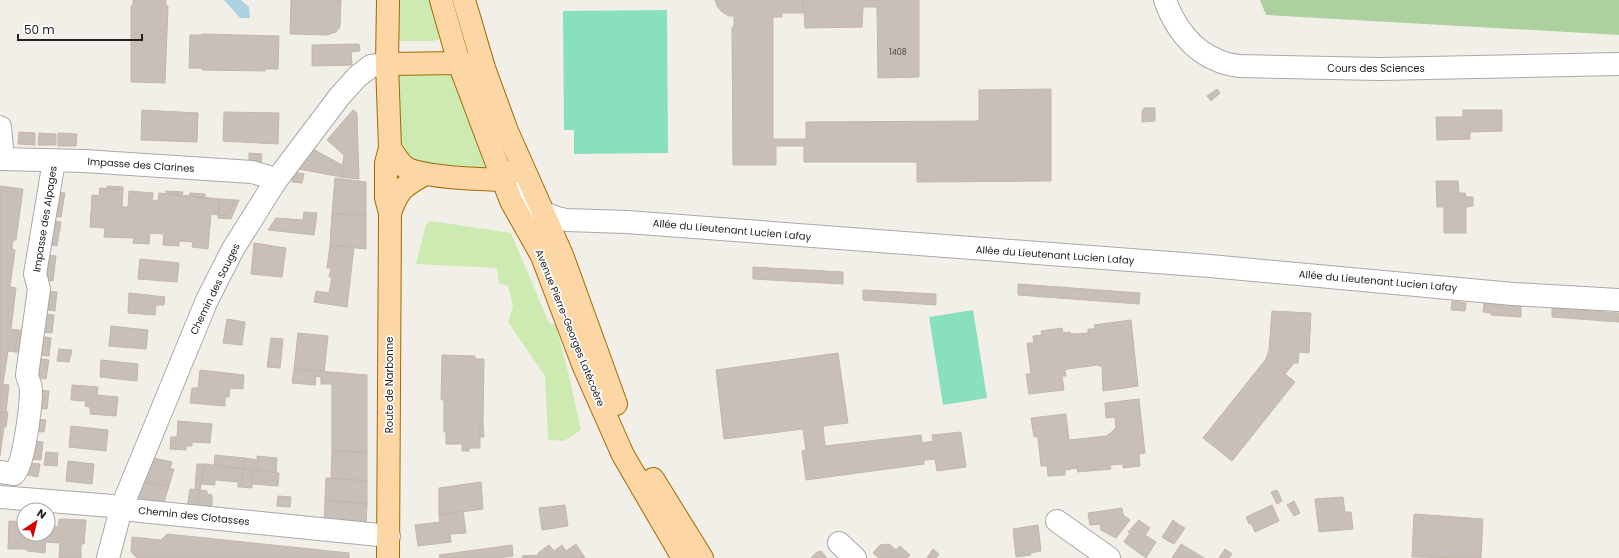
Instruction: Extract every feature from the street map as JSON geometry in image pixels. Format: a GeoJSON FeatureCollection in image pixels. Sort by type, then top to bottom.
{"type":"FeatureCollection","features":[{"type":"Feature","properties":{"kind":"main road","name":"Route de Narbonne"},"geometry":{"type":"LineString","coordinates":[[388,0],[387,64],[390,148],[386,163],[386,198],[390,213],[388,558]]}},
{"type":"Feature","properties":{"kind":"main road","name":"Avenue Pierre-Georges Latécoère"},"geometry":{"type":"LineString","coordinates":[[441,0],[459,63],[511,201],[542,256],[584,367],[623,455],[683,558]]}},
{"type":"Feature","properties":{"kind":"main road","name":"Avenue Pierre-Georges Latécoère"},"geometry":{"type":"LineString","coordinates":[[464,0],[484,68],[507,131],[562,255],[593,344],[622,419],[644,466],[702,558]]}},
{"type":"Feature","properties":{"kind":"main road"},"geometry":{"type":"LineString","coordinates":[[387,64],[459,63],[471,64],[484,68]]}},
{"type":"Feature","properties":{"kind":"main road"},"geometry":{"type":"LineString","coordinates":[[390,148],[407,168],[426,174],[503,180],[521,163]]}},
{"type":"Feature","properties":{"kind":"main road","name":"Route de Narbonne"},"geometry":{"type":"LineString","coordinates":[[390,213],[397,194],[409,183],[426,174]]}},
{"type":"Feature","properties":{"kind":"street","name":"Cours des Sciences"},"geometry":{"type":"LineString","coordinates":[[1165,0],[1172,19],[1185,37],[1201,51],[1218,61],[1240,66],[1380,69],[1619,64]]}},
{"type":"Feature","properties":{"kind":"street","name":"Chemin des Sauges"},"geometry":{"type":"LineString","coordinates":[[108,558],[121,509],[207,300],[233,249],[275,182],[339,97],[371,66],[387,64]]}},
{"type":"Feature","properties":{"kind":"street","name":"Impasse des Clarines"},"geometry":{"type":"LineString","coordinates":[[0,127],[2,159],[252,172],[266,176],[275,182]]}},
{"type":"Feature","properties":{"kind":"street","name":"Impasse des Alpages"},"geometry":{"type":"LineString","coordinates":[[0,472],[14,474],[18,471],[24,451],[31,389],[27,375],[39,289],[35,274],[54,161]]}},
{"type":"Feature","properties":{"kind":"street","name":"Allée du Lieutenant Lucien Lafay"},"geometry":{"type":"LineString","coordinates":[[503,180],[542,212],[566,220],[627,222],[1210,266],[1513,294],[1619,300]]}},
{"type":"Feature","properties":{"kind":"street","name":"Chemin des Clotasses"},"geometry":{"type":"LineString","coordinates":[[0,497],[112,506],[121,509],[389,536]]}},
{"type":"Feature","properties":{"kind":"street"},"geometry":{"type":"LineString","coordinates":[[1057,520],[1109,558]]}},
{"type":"Feature","properties":{"kind":"street"},"geometry":{"type":"LineString","coordinates":[[839,543],[855,558]]}},
{"type":"Feature","properties":{"kind":"green space"},"geometry":{"type":"Polygon","coordinates":[[[391,0],[432,0],[443,38],[433,41],[391,41],[391,0]]]}},
{"type":"Feature","properties":{"kind":"green space"},"geometry":{"type":"Polygon","coordinates":[[[1260,0],[1619,0],[1619,35],[1266,15],[1260,0]]]}},
{"type":"Feature","properties":{"kind":"green space"},"geometry":{"type":"Polygon","coordinates":[[[667,10],[668,153],[574,154],[574,130],[564,130],[563,11],[667,10]]]}},
{"type":"Feature","properties":{"kind":"green space"},"geometry":{"type":"Polygon","coordinates":[[[400,72],[453,73],[487,165],[484,168],[408,161],[401,155],[398,76],[400,72]]]}},
{"type":"Feature","properties":{"kind":"green space"},"geometry":{"type":"Polygon","coordinates":[[[431,221],[511,233],[549,323],[556,325],[581,430],[564,441],[548,440],[545,376],[508,322],[513,307],[508,285],[499,284],[497,268],[416,264],[426,224],[431,221]]]}},
{"type":"Feature","properties":{"kind":"green space"},"geometry":{"type":"Polygon","coordinates":[[[973,310],[987,398],[943,405],[929,317],[973,310]]]}},
{"type":"Feature","properties":{"kind":"water"},"geometry":{"type":"Polygon","coordinates":[[[224,0],[241,0],[249,7],[250,18],[240,18],[224,0]]]}},
{"type":"Feature","properties":{"kind":"building"},"geometry":{"type":"Polygon","coordinates":[[[133,0],[166,0],[166,6],[168,6],[165,83],[131,82],[131,6],[133,6],[133,0]]]}},
{"type":"Feature","properties":{"kind":"building"},"geometry":{"type":"Polygon","coordinates":[[[291,0],[341,0],[340,27],[336,32],[327,35],[290,34],[291,0]]]}},
{"type":"Feature","properties":{"kind":"building"},"geometry":{"type":"Polygon","coordinates":[[[715,0],[803,0],[803,13],[782,13],[782,17],[773,17],[773,139],[806,139],[806,122],[979,121],[979,90],[1051,89],[1051,181],[917,182],[917,162],[804,162],[804,146],[776,146],[776,165],[733,165],[732,27],[734,27],[734,16],[729,16],[722,12],[717,6],[715,0]]]}},
{"type":"Feature","properties":{"kind":"building"},"geometry":{"type":"Polygon","coordinates":[[[803,0],[919,0],[919,77],[878,78],[877,7],[863,7],[862,27],[805,28],[803,0]]]}},
{"type":"Feature","properties":{"kind":"building"},"geometry":{"type":"Polygon","coordinates":[[[190,35],[279,36],[278,69],[265,69],[265,71],[202,70],[202,68],[189,68],[190,35]]]}},
{"type":"Feature","properties":{"kind":"building"},"geometry":{"type":"Polygon","coordinates":[[[359,44],[360,51],[351,52],[352,65],[312,66],[312,45],[359,44]]]}},
{"type":"Feature","properties":{"kind":"building"},"geometry":{"type":"Polygon","coordinates":[[[1217,89],[1220,93],[1211,101],[1207,96],[1217,89]]]}},
{"type":"Feature","properties":{"kind":"building"},"geometry":{"type":"Polygon","coordinates":[[[1144,108],[1155,108],[1155,121],[1142,122],[1142,111],[1144,108]]]}},
{"type":"Feature","properties":{"kind":"building"},"geometry":{"type":"Polygon","coordinates":[[[142,110],[198,113],[197,142],[141,140],[142,110]]]}},
{"type":"Feature","properties":{"kind":"building"},"geometry":{"type":"Polygon","coordinates":[[[353,110],[357,115],[359,179],[341,177],[344,155],[327,140],[353,110]]]}},
{"type":"Feature","properties":{"kind":"building"},"geometry":{"type":"Polygon","coordinates":[[[1463,110],[1502,110],[1502,131],[1470,132],[1470,139],[1437,140],[1436,117],[1463,117],[1463,110]]]}},
{"type":"Feature","properties":{"kind":"building"},"geometry":{"type":"Polygon","coordinates":[[[224,112],[279,113],[278,144],[223,141],[224,112]]]}},
{"type":"Feature","properties":{"kind":"building"},"geometry":{"type":"Polygon","coordinates":[[[19,132],[35,133],[35,145],[18,144],[19,132]]]}},
{"type":"Feature","properties":{"kind":"building"},"geometry":{"type":"Polygon","coordinates":[[[39,133],[56,134],[56,145],[38,145],[39,133]]]}},
{"type":"Feature","properties":{"kind":"building"},"geometry":{"type":"Polygon","coordinates":[[[58,133],[77,134],[76,146],[58,146],[58,133]]]}},
{"type":"Feature","properties":{"kind":"building"},"geometry":{"type":"Polygon","coordinates":[[[311,148],[344,166],[341,177],[299,169],[311,148]]]}},
{"type":"Feature","properties":{"kind":"building"},"geometry":{"type":"Polygon","coordinates":[[[249,153],[262,154],[261,164],[249,162],[249,153]]]}},
{"type":"Feature","properties":{"kind":"building"},"geometry":{"type":"Polygon","coordinates":[[[293,172],[304,174],[302,183],[292,182],[293,172]]]}},
{"type":"Feature","properties":{"kind":"building"},"geometry":{"type":"Polygon","coordinates":[[[335,178],[366,182],[366,215],[332,214],[335,178]]]}},
{"type":"Feature","properties":{"kind":"building"},"geometry":{"type":"Polygon","coordinates":[[[1436,181],[1458,181],[1459,193],[1465,193],[1466,197],[1473,197],[1473,206],[1466,207],[1466,233],[1444,233],[1444,207],[1437,207],[1436,181]]]}},
{"type":"Feature","properties":{"kind":"building"},"geometry":{"type":"Polygon","coordinates":[[[0,186],[23,189],[16,240],[13,240],[12,249],[15,250],[10,287],[16,288],[11,329],[18,330],[15,352],[8,351],[3,384],[0,384],[0,186]]]}},
{"type":"Feature","properties":{"kind":"building"},"geometry":{"type":"Polygon","coordinates":[[[107,186],[123,187],[123,190],[107,189],[107,186]]]}},
{"type":"Feature","properties":{"kind":"building"},"geometry":{"type":"Polygon","coordinates":[[[100,188],[123,190],[122,207],[128,207],[129,191],[153,193],[152,200],[158,201],[159,193],[220,199],[218,215],[211,214],[208,249],[192,247],[193,242],[179,241],[179,246],[163,245],[164,234],[150,233],[149,244],[133,243],[134,238],[104,237],[105,228],[90,227],[92,195],[99,196],[100,188]]]}},
{"type":"Feature","properties":{"kind":"building"},"geometry":{"type":"Polygon","coordinates":[[[52,191],[65,193],[61,217],[49,216],[52,191]]]}},
{"type":"Feature","properties":{"kind":"building"},"geometry":{"type":"Polygon","coordinates":[[[166,191],[183,192],[182,195],[166,194],[166,191]]]}},
{"type":"Feature","properties":{"kind":"building"},"geometry":{"type":"Polygon","coordinates":[[[190,193],[205,194],[205,198],[189,196],[190,193]]]}},
{"type":"Feature","properties":{"kind":"building"},"geometry":{"type":"Polygon","coordinates":[[[220,199],[235,200],[228,216],[218,215],[220,199]]]}},
{"type":"Feature","properties":{"kind":"building"},"geometry":{"type":"Polygon","coordinates":[[[235,200],[239,200],[231,219],[218,218],[218,215],[228,216],[235,200]]]}},
{"type":"Feature","properties":{"kind":"building"},"geometry":{"type":"Polygon","coordinates":[[[304,212],[317,213],[314,235],[268,230],[276,218],[303,220],[304,212]]]}},
{"type":"Feature","properties":{"kind":"building"},"geometry":{"type":"Polygon","coordinates":[[[332,214],[366,215],[366,249],[330,245],[332,214]]]}},
{"type":"Feature","properties":{"kind":"building"},"geometry":{"type":"Polygon","coordinates":[[[48,220],[61,222],[57,246],[45,244],[48,220]]]}},
{"type":"Feature","properties":{"kind":"building"},"geometry":{"type":"Polygon","coordinates":[[[254,243],[286,248],[282,277],[251,274],[254,243]]]}},
{"type":"Feature","properties":{"kind":"building"},"geometry":{"type":"Polygon","coordinates":[[[330,245],[354,247],[347,307],[314,302],[316,291],[329,293],[332,277],[329,277],[331,268],[327,268],[330,245]]]}},
{"type":"Feature","properties":{"kind":"building"},"geometry":{"type":"Polygon","coordinates":[[[44,255],[56,256],[53,281],[40,279],[44,255]]]}},
{"type":"Feature","properties":{"kind":"building"},"geometry":{"type":"Polygon","coordinates":[[[140,259],[179,263],[177,282],[138,279],[140,259]]]}},
{"type":"Feature","properties":{"kind":"building"},"geometry":{"type":"Polygon","coordinates":[[[753,267],[843,272],[843,284],[753,279],[753,267]]]}},
{"type":"Feature","properties":{"kind":"building"},"geometry":{"type":"Polygon","coordinates":[[[1018,284],[1140,293],[1139,304],[1018,295],[1018,284]]]}},
{"type":"Feature","properties":{"kind":"building"},"geometry":{"type":"Polygon","coordinates":[[[863,290],[936,294],[936,305],[863,300],[863,290]]]}},
{"type":"Feature","properties":{"kind":"building"},"geometry":{"type":"Polygon","coordinates":[[[44,291],[57,292],[55,311],[42,309],[44,291]]]}},
{"type":"Feature","properties":{"kind":"building"},"geometry":{"type":"Polygon","coordinates":[[[129,293],[165,297],[164,305],[156,305],[155,315],[128,313],[129,293]]]}},
{"type":"Feature","properties":{"kind":"building"},"geometry":{"type":"Polygon","coordinates":[[[1452,301],[1466,303],[1465,311],[1451,310],[1452,301]]]}},
{"type":"Feature","properties":{"kind":"building"},"geometry":{"type":"Polygon","coordinates":[[[1484,303],[1521,306],[1521,317],[1491,315],[1491,313],[1483,312],[1484,303]]]}},
{"type":"Feature","properties":{"kind":"building"},"geometry":{"type":"Polygon","coordinates":[[[1552,308],[1619,313],[1619,322],[1552,317],[1552,308]]]}},
{"type":"Feature","properties":{"kind":"building"},"geometry":{"type":"Polygon","coordinates":[[[1272,311],[1311,313],[1309,353],[1299,352],[1298,363],[1294,363],[1285,374],[1295,382],[1232,461],[1203,438],[1266,359],[1269,350],[1272,311]]]}},
{"type":"Feature","properties":{"kind":"building"},"geometry":{"type":"Polygon","coordinates":[[[42,314],[54,315],[52,333],[39,332],[42,314]]]}},
{"type":"Feature","properties":{"kind":"building"},"geometry":{"type":"Polygon","coordinates":[[[227,319],[245,322],[242,345],[223,343],[227,319]]]}},
{"type":"Feature","properties":{"kind":"building"},"geometry":{"type":"Polygon","coordinates":[[[1131,320],[1138,386],[1103,391],[1102,367],[1098,365],[1067,369],[1065,371],[1066,376],[1062,376],[1064,390],[1029,394],[1026,374],[1031,374],[1027,343],[1034,343],[1033,336],[1042,335],[1041,331],[1062,328],[1063,333],[1088,333],[1088,329],[1095,329],[1094,325],[1131,320]]]}},
{"type":"Feature","properties":{"kind":"building"},"geometry":{"type":"Polygon","coordinates":[[[111,326],[148,330],[146,349],[109,346],[111,326]]]}},
{"type":"Feature","properties":{"kind":"building"},"geometry":{"type":"Polygon","coordinates":[[[18,330],[23,331],[20,352],[15,352],[18,330]]]}},
{"type":"Feature","properties":{"kind":"building"},"geometry":{"type":"Polygon","coordinates":[[[298,333],[328,336],[324,373],[294,369],[298,333]]]}},
{"type":"Feature","properties":{"kind":"building"},"geometry":{"type":"Polygon","coordinates":[[[39,336],[51,338],[49,356],[36,355],[39,336]]]}},
{"type":"Feature","properties":{"kind":"building"},"geometry":{"type":"Polygon","coordinates":[[[271,338],[283,339],[280,368],[267,367],[271,338]]]}},
{"type":"Feature","properties":{"kind":"building"},"geometry":{"type":"Polygon","coordinates":[[[59,349],[72,350],[69,362],[57,361],[59,349]]]}},
{"type":"Feature","properties":{"kind":"building"},"geometry":{"type":"Polygon","coordinates":[[[838,353],[848,423],[823,426],[825,446],[921,435],[922,443],[933,441],[932,435],[961,432],[966,467],[937,471],[935,459],[924,460],[924,464],[806,480],[802,451],[806,450],[803,429],[724,439],[716,370],[838,353]]]}},
{"type":"Feature","properties":{"kind":"building"},"geometry":{"type":"Polygon","coordinates":[[[442,355],[475,356],[475,359],[484,359],[483,423],[480,423],[480,448],[469,448],[469,451],[462,451],[462,444],[446,444],[446,432],[444,432],[444,401],[441,399],[442,355]]]}},
{"type":"Feature","properties":{"kind":"building"},"geometry":{"type":"Polygon","coordinates":[[[36,358],[49,360],[46,379],[33,377],[36,358]]]}},
{"type":"Feature","properties":{"kind":"building"},"geometry":{"type":"Polygon","coordinates":[[[101,360],[138,364],[137,381],[100,377],[101,360]]]}},
{"type":"Feature","properties":{"kind":"building"},"geometry":{"type":"Polygon","coordinates":[[[294,369],[367,375],[367,452],[332,451],[332,384],[321,384],[321,377],[316,376],[315,385],[292,383],[294,369]]]}},
{"type":"Feature","properties":{"kind":"building"},"geometry":{"type":"Polygon","coordinates":[[[200,370],[244,375],[243,389],[230,388],[229,397],[225,397],[225,406],[190,403],[192,388],[198,388],[200,370]]]}},
{"type":"Feature","properties":{"kind":"building"},"geometry":{"type":"Polygon","coordinates":[[[0,384],[9,385],[6,412],[2,412],[1,419],[7,420],[6,427],[4,427],[0,456],[0,384]]]}},
{"type":"Feature","properties":{"kind":"building"},"geometry":{"type":"Polygon","coordinates":[[[72,385],[98,387],[97,395],[118,397],[116,416],[90,414],[90,407],[85,406],[86,401],[71,400],[72,385]]]}},
{"type":"Feature","properties":{"kind":"building"},"geometry":{"type":"Polygon","coordinates":[[[38,390],[49,391],[47,409],[36,408],[38,390]]]}},
{"type":"Feature","properties":{"kind":"building"},"geometry":{"type":"Polygon","coordinates":[[[1139,399],[1145,453],[1139,454],[1140,466],[1123,468],[1123,464],[1110,465],[1111,469],[1078,472],[1077,468],[1065,470],[1065,475],[1048,476],[1047,466],[1041,466],[1038,437],[1034,437],[1031,418],[1066,414],[1069,440],[1107,436],[1116,428],[1115,417],[1106,418],[1105,403],[1139,399]]]}},
{"type":"Feature","properties":{"kind":"building"},"geometry":{"type":"Polygon","coordinates":[[[2,412],[8,412],[7,420],[1,419],[2,412]]]}},
{"type":"Feature","properties":{"kind":"building"},"geometry":{"type":"Polygon","coordinates":[[[35,419],[46,420],[44,432],[33,431],[35,419]]]}},
{"type":"Feature","properties":{"kind":"building"},"geometry":{"type":"Polygon","coordinates":[[[178,421],[212,424],[210,443],[192,442],[192,446],[186,446],[186,450],[170,449],[171,437],[177,437],[178,421]]]}},
{"type":"Feature","properties":{"kind":"building"},"geometry":{"type":"Polygon","coordinates":[[[480,423],[483,423],[484,437],[480,437],[480,423]]]}},
{"type":"Feature","properties":{"kind":"building"},"geometry":{"type":"Polygon","coordinates":[[[71,426],[108,430],[106,451],[69,447],[71,426]]]}},
{"type":"Feature","properties":{"kind":"building"},"geometry":{"type":"Polygon","coordinates":[[[32,441],[43,442],[41,460],[29,459],[32,441]]]}},
{"type":"Feature","properties":{"kind":"building"},"geometry":{"type":"Polygon","coordinates":[[[332,451],[367,452],[367,481],[331,478],[332,451]]]}},
{"type":"Feature","properties":{"kind":"building"},"geometry":{"type":"Polygon","coordinates":[[[46,452],[58,453],[57,466],[44,465],[46,452]]]}},
{"type":"Feature","properties":{"kind":"building"},"geometry":{"type":"Polygon","coordinates":[[[215,455],[245,458],[244,469],[214,466],[215,455]]]}},
{"type":"Feature","properties":{"kind":"building"},"geometry":{"type":"Polygon","coordinates":[[[257,456],[277,458],[276,473],[258,471],[257,456]]]}},
{"type":"Feature","properties":{"kind":"building"},"geometry":{"type":"Polygon","coordinates":[[[154,458],[172,462],[170,469],[174,469],[169,486],[141,482],[154,458]]]}},
{"type":"Feature","properties":{"kind":"building"},"geometry":{"type":"Polygon","coordinates":[[[245,458],[257,460],[258,471],[244,469],[245,458]]]}},
{"type":"Feature","properties":{"kind":"building"},"geometry":{"type":"Polygon","coordinates":[[[68,461],[94,464],[92,484],[66,481],[68,461]]]}},
{"type":"Feature","properties":{"kind":"building"},"geometry":{"type":"Polygon","coordinates":[[[29,463],[40,464],[38,477],[27,475],[29,463]]]}},
{"type":"Feature","properties":{"kind":"building"},"geometry":{"type":"Polygon","coordinates":[[[197,464],[205,464],[200,490],[195,489],[197,464]]]}},
{"type":"Feature","properties":{"kind":"building"},"geometry":{"type":"Polygon","coordinates":[[[205,464],[243,469],[241,487],[238,487],[238,482],[215,480],[215,485],[201,484],[205,464]]]}},
{"type":"Feature","properties":{"kind":"building"},"geometry":{"type":"Polygon","coordinates":[[[243,469],[253,470],[252,488],[241,487],[243,469]]]}},
{"type":"Feature","properties":{"kind":"building"},"geometry":{"type":"Polygon","coordinates":[[[253,470],[279,473],[278,486],[252,484],[253,470]]]}},
{"type":"Feature","properties":{"kind":"building"},"geometry":{"type":"Polygon","coordinates":[[[326,478],[367,481],[367,504],[325,500],[326,478]]]}},
{"type":"Feature","properties":{"kind":"building"},"geometry":{"type":"Polygon","coordinates":[[[141,482],[169,486],[163,505],[134,500],[141,482]]]}},
{"type":"Feature","properties":{"kind":"building"},"geometry":{"type":"Polygon","coordinates":[[[481,482],[483,509],[439,515],[439,488],[481,482]]]}},
{"type":"Feature","properties":{"kind":"building"},"geometry":{"type":"Polygon","coordinates":[[[190,489],[200,490],[197,509],[187,508],[190,489]]]}},
{"type":"Feature","properties":{"kind":"building"},"geometry":{"type":"Polygon","coordinates":[[[200,490],[207,491],[207,494],[212,495],[212,510],[197,509],[200,490]]]}},
{"type":"Feature","properties":{"kind":"building"},"geometry":{"type":"Polygon","coordinates":[[[1277,490],[1282,501],[1277,504],[1271,492],[1277,490]]]}},
{"type":"Feature","properties":{"kind":"building"},"geometry":{"type":"Polygon","coordinates":[[[278,496],[291,497],[290,507],[277,506],[278,496]]]}},
{"type":"Feature","properties":{"kind":"building"},"geometry":{"type":"Polygon","coordinates":[[[1343,497],[1345,512],[1351,512],[1353,529],[1319,532],[1315,499],[1343,497]]]}},
{"type":"Feature","properties":{"kind":"building"},"geometry":{"type":"Polygon","coordinates":[[[325,500],[367,504],[366,527],[324,523],[325,500]]]}},
{"type":"Feature","properties":{"kind":"building"},"geometry":{"type":"Polygon","coordinates":[[[1294,501],[1300,513],[1294,516],[1287,505],[1294,501]]]}},
{"type":"Feature","properties":{"kind":"building"},"geometry":{"type":"Polygon","coordinates":[[[565,505],[568,526],[542,530],[539,508],[565,505]]]}},
{"type":"Feature","properties":{"kind":"building"},"geometry":{"type":"Polygon","coordinates":[[[1272,505],[1279,521],[1255,532],[1251,523],[1249,524],[1246,517],[1272,505]]]}},
{"type":"Feature","properties":{"kind":"building"},"geometry":{"type":"Polygon","coordinates":[[[1122,508],[1123,515],[1130,520],[1116,538],[1101,530],[1100,524],[1090,525],[1088,513],[1122,508]]]}},
{"type":"Feature","properties":{"kind":"building"},"geometry":{"type":"Polygon","coordinates":[[[463,511],[466,533],[450,534],[451,542],[418,546],[415,525],[440,522],[439,515],[463,511]]]}},
{"type":"Feature","properties":{"kind":"building"},"geometry":{"type":"Polygon","coordinates":[[[1414,514],[1483,519],[1481,558],[1412,557],[1414,514]]]}},
{"type":"Feature","properties":{"kind":"building"},"geometry":{"type":"Polygon","coordinates":[[[59,519],[86,520],[84,544],[81,544],[81,558],[59,558],[60,543],[45,542],[56,542],[56,527],[58,527],[59,519]]]}},
{"type":"Feature","properties":{"kind":"building"},"geometry":{"type":"Polygon","coordinates":[[[1139,520],[1150,528],[1145,535],[1156,542],[1146,558],[1124,542],[1130,533],[1128,532],[1139,520]]]}},
{"type":"Feature","properties":{"kind":"building"},"geometry":{"type":"Polygon","coordinates":[[[1173,520],[1178,524],[1168,541],[1162,537],[1173,520]]]}},
{"type":"Feature","properties":{"kind":"building"},"geometry":{"type":"Polygon","coordinates":[[[9,521],[16,521],[16,542],[46,542],[45,553],[28,551],[25,549],[8,549],[9,521]]]}},
{"type":"Feature","properties":{"kind":"building"},"geometry":{"type":"Polygon","coordinates":[[[1178,524],[1185,528],[1174,544],[1168,541],[1178,524]]]}},
{"type":"Feature","properties":{"kind":"building"},"geometry":{"type":"Polygon","coordinates":[[[1038,525],[1041,551],[1030,553],[1031,555],[1016,557],[1013,529],[1038,525]]]}},
{"type":"Feature","properties":{"kind":"building"},"geometry":{"type":"Polygon","coordinates":[[[167,534],[349,553],[349,558],[137,558],[131,552],[132,537],[161,540],[167,534]]]}},
{"type":"Feature","properties":{"kind":"building"},"geometry":{"type":"Polygon","coordinates":[[[576,544],[585,558],[523,558],[522,556],[539,555],[538,553],[549,545],[554,551],[562,545],[566,551],[576,544]]]}},
{"type":"Feature","properties":{"kind":"building"},"geometry":{"type":"Polygon","coordinates":[[[889,544],[896,550],[900,546],[910,555],[907,558],[879,558],[873,553],[880,545],[889,544]]]}},
{"type":"Feature","properties":{"kind":"building"},"geometry":{"type":"Polygon","coordinates":[[[1181,544],[1204,558],[1172,558],[1181,544]]]}},
{"type":"Feature","properties":{"kind":"building"},"geometry":{"type":"Polygon","coordinates":[[[512,545],[513,556],[498,558],[440,558],[439,555],[512,545]]]}},
{"type":"Feature","properties":{"kind":"building"},"geometry":{"type":"Polygon","coordinates":[[[933,549],[939,554],[936,558],[927,558],[933,549]]]}},
{"type":"Feature","properties":{"kind":"building"},"geometry":{"type":"Polygon","coordinates":[[[1225,549],[1232,554],[1229,558],[1219,558],[1225,549]]]}},
{"type":"Feature","properties":{"kind":"building"},"geometry":{"type":"Polygon","coordinates":[[[821,551],[827,558],[811,558],[817,552],[821,551]]]}}]}
